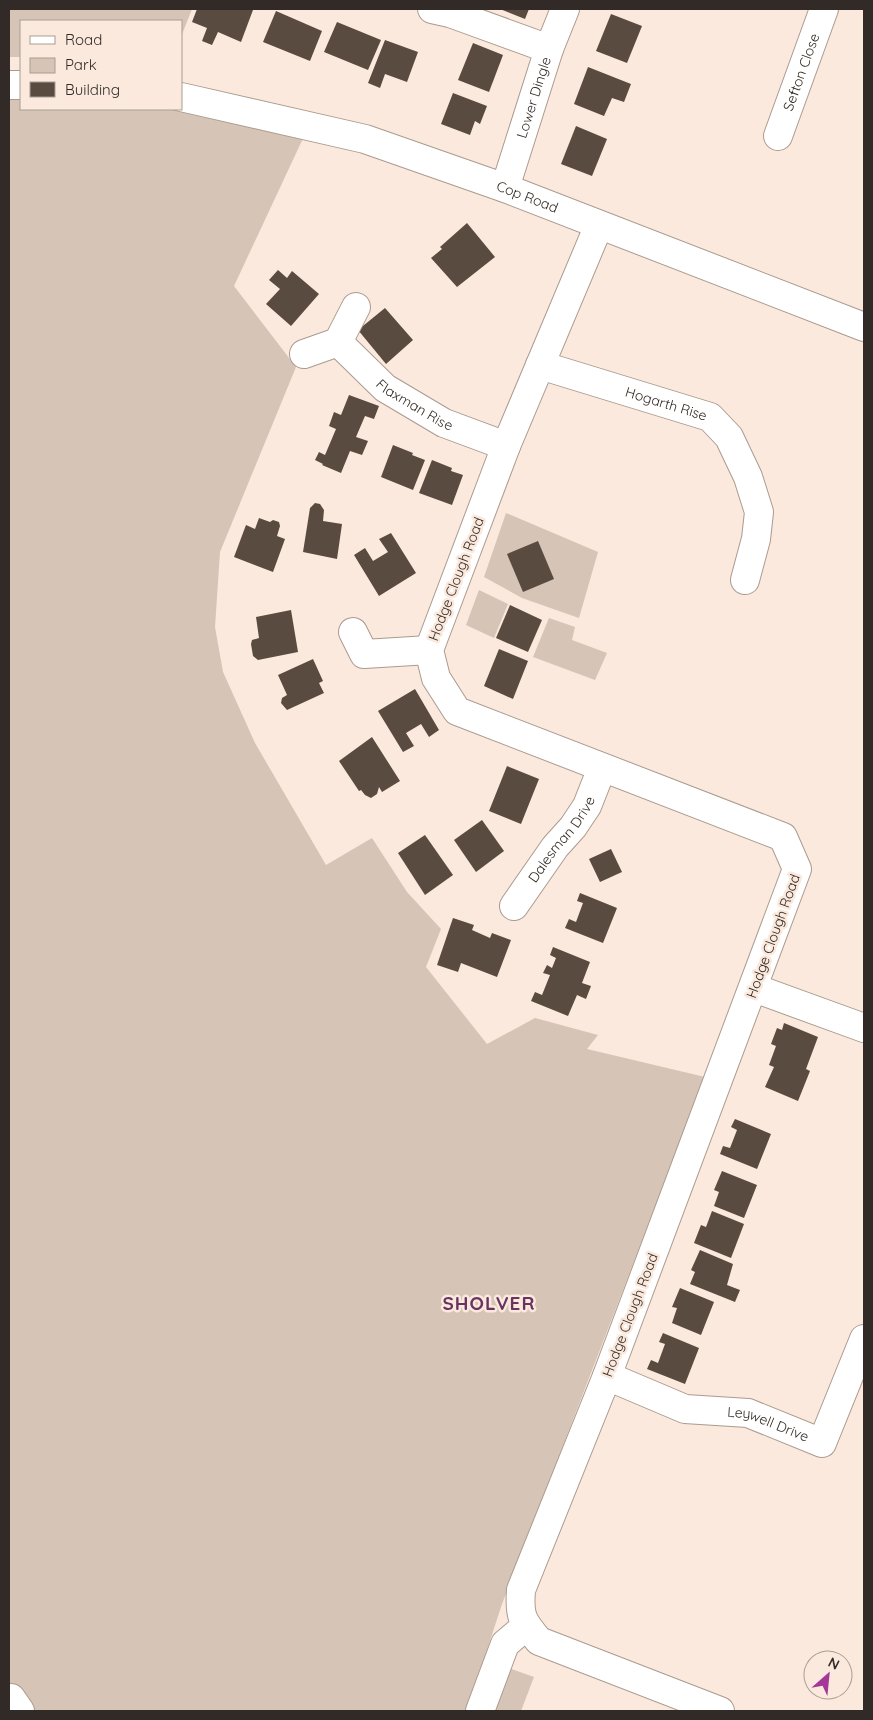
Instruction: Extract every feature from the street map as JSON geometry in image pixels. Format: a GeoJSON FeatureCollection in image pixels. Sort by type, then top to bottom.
{"type":"FeatureCollection","features":[{"type":"Feature","properties":{"kind":"street"},"geometry":{"type":"LineString","coordinates":[[432,9],[450,13],[549,49]]}},
{"type":"Feature","properties":{"kind":"street","name":"Lower Dingle"},"geometry":{"type":"LineString","coordinates":[[505,188],[549,49],[565,9]]}},
{"type":"Feature","properties":{"kind":"street","name":"Sefton Close"},"geometry":{"type":"LineString","coordinates":[[778,136],[824,9]]}},
{"type":"Feature","properties":{"kind":"street","name":"Cop Road"},"geometry":{"type":"LineString","coordinates":[[182,97],[365,139],[505,188],[864,327]]}},
{"type":"Feature","properties":{"kind":"street","name":"Hodge Clough Road"},"geometry":{"type":"LineString","coordinates":[[526,1626],[520,1609],[521,1590],[607,1376],[798,869],[783,837],[457,711],[436,678],[429,650],[506,446],[600,225]]}},
{"type":"Feature","properties":{"kind":"street"},"geometry":{"type":"LineString","coordinates":[[304,354],[338,342],[356,307]]}},
{"type":"Feature","properties":{"kind":"street","name":"Flaxman Rise"},"geometry":{"type":"LineString","coordinates":[[338,342],[385,388],[444,423],[506,446]]}},
{"type":"Feature","properties":{"kind":"street","name":"Hogarth Rise"},"geometry":{"type":"LineString","coordinates":[[540,365],[710,417],[729,437],[748,478],[759,512],[756,540],[745,580]]}},
{"type":"Feature","properties":{"kind":"street"},"geometry":{"type":"LineString","coordinates":[[353,632],[364,654],[429,650]]}},
{"type":"Feature","properties":{"kind":"street","name":"Dalesman Drive"},"geometry":{"type":"LineString","coordinates":[[514,906],[555,847],[573,827],[587,806],[602,768]]}},
{"type":"Feature","properties":{"kind":"street"},"geometry":{"type":"LineString","coordinates":[[754,988],[864,1028]]}},
{"type":"Feature","properties":{"kind":"street","name":"Leywell Drive"},"geometry":{"type":"LineString","coordinates":[[607,1376],[685,1409],[748,1413],[822,1443],[864,1339]]}},
{"type":"Feature","properties":{"kind":"street"},"geometry":{"type":"LineString","coordinates":[[480,1711],[505,1644],[526,1626],[539,1641],[720,1711]]}},
{"type":"Feature","properties":{"kind":"green space"},"geometry":{"type":"Polygon","coordinates":[[[9,9],[192,9],[182,34],[182,20],[20,20],[20,57],[9,57],[9,9]]]}},
{"type":"Feature","properties":{"kind":"green space"},"geometry":{"type":"Polygon","coordinates":[[[9,95],[20,95],[20,110],[182,109],[306,132],[234,286],[296,367],[220,552],[215,627],[223,672],[255,743],[326,865],[372,838],[407,892],[441,929],[426,967],[487,1044],[535,1018],[598,1035],[587,1049],[705,1077],[502,1604],[484,1659],[534,1677],[521,1711],[9,1711],[9,95]]]}},
{"type":"Feature","properties":{"kind":"green space"},"geometry":{"type":"Polygon","coordinates":[[[506,513],[598,552],[579,618],[522,598],[484,577],[506,513]]]}},
{"type":"Feature","properties":{"kind":"green space"},"geometry":{"type":"Polygon","coordinates":[[[479,590],[508,604],[494,638],[466,625],[479,590]]]}},
{"type":"Feature","properties":{"kind":"green space"},"geometry":{"type":"Polygon","coordinates":[[[549,618],[575,627],[572,640],[607,653],[595,680],[533,657],[549,618]]]}},
{"type":"Feature","properties":{"kind":"building"},"geometry":{"type":"Polygon","coordinates":[[[197,9],[253,10],[241,42],[218,32],[212,45],[202,41],[207,28],[192,22],[197,9]]]}},
{"type":"Feature","properties":{"kind":"building"},"geometry":{"type":"Polygon","coordinates":[[[500,9],[529,9],[525,19],[500,9]]]}},
{"type":"Feature","properties":{"kind":"building"},"geometry":{"type":"Polygon","coordinates":[[[276,11],[322,31],[310,61],[263,42],[276,11]]]}},
{"type":"Feature","properties":{"kind":"building"},"geometry":{"type":"Polygon","coordinates":[[[611,14],[642,26],[627,63],[596,51],[611,14]]]}},
{"type":"Feature","properties":{"kind":"building"},"geometry":{"type":"Polygon","coordinates":[[[337,22],[381,40],[368,70],[324,52],[337,22]]]}},
{"type":"Feature","properties":{"kind":"building"},"geometry":{"type":"Polygon","coordinates":[[[385,40],[418,52],[407,82],[385,74],[380,88],[368,83],[385,40]]]}},
{"type":"Feature","properties":{"kind":"building"},"geometry":{"type":"Polygon","coordinates":[[[473,43],[503,55],[489,92],[458,80],[473,43]]]}},
{"type":"Feature","properties":{"kind":"building"},"geometry":{"type":"Polygon","coordinates":[[[588,67],[631,84],[624,102],[612,98],[604,116],[574,104],[588,67]]]}},
{"type":"Feature","properties":{"kind":"building"},"geometry":{"type":"Polygon","coordinates":[[[453,93],[487,106],[480,124],[475,121],[470,135],[441,124],[453,93]]]}},
{"type":"Feature","properties":{"kind":"building"},"geometry":{"type":"Polygon","coordinates":[[[576,126],[607,139],[592,176],[561,164],[576,126]]]}},
{"type":"Feature","properties":{"kind":"building"},"geometry":{"type":"Polygon","coordinates":[[[467,223],[495,257],[457,287],[431,258],[442,249],[440,247],[467,223]]]}},
{"type":"Feature","properties":{"kind":"building"},"geometry":{"type":"Polygon","coordinates":[[[278,270],[287,278],[292,271],[319,294],[291,326],[266,304],[280,289],[269,280],[278,270]]]}},
{"type":"Feature","properties":{"kind":"building"},"geometry":{"type":"Polygon","coordinates":[[[385,308],[413,340],[386,364],[358,330],[385,308]]]}},
{"type":"Feature","properties":{"kind":"building"},"geometry":{"type":"Polygon","coordinates":[[[349,395],[379,406],[374,419],[365,416],[356,437],[368,441],[362,455],[350,451],[341,473],[315,460],[319,452],[325,455],[336,429],[329,426],[334,412],[341,415],[349,395]]]}},
{"type":"Feature","properties":{"kind":"building"},"geometry":{"type":"Polygon","coordinates":[[[393,445],[425,460],[413,490],[381,477],[393,445]]]}},
{"type":"Feature","properties":{"kind":"building"},"geometry":{"type":"Polygon","coordinates":[[[432,460],[452,468],[451,471],[463,475],[452,505],[419,493],[432,460]]]}},
{"type":"Feature","properties":{"kind":"building"},"geometry":{"type":"Polygon","coordinates":[[[315,503],[320,504],[324,510],[323,521],[342,524],[337,559],[303,552],[310,508],[315,503]]]}},
{"type":"Feature","properties":{"kind":"building"},"geometry":{"type":"Polygon","coordinates":[[[259,518],[270,522],[273,520],[279,522],[280,526],[277,536],[285,539],[273,572],[234,557],[246,525],[255,529],[259,518]]]}},
{"type":"Feature","properties":{"kind":"building"},"geometry":{"type":"Polygon","coordinates":[[[391,533],[416,573],[379,596],[354,555],[365,548],[373,561],[388,552],[379,539],[391,533]]]}},
{"type":"Feature","properties":{"kind":"building"},"geometry":{"type":"Polygon","coordinates":[[[538,541],[554,579],[523,592],[507,554],[538,541]]]}},
{"type":"Feature","properties":{"kind":"building"},"geometry":{"type":"Polygon","coordinates":[[[510,605],[542,620],[528,652],[496,638],[510,605]]]}},
{"type":"Feature","properties":{"kind":"building"},"geometry":{"type":"Polygon","coordinates":[[[291,610],[298,652],[258,660],[253,656],[251,644],[252,640],[259,638],[256,617],[291,610]]]}},
{"type":"Feature","properties":{"kind":"building"},"geometry":{"type":"Polygon","coordinates":[[[499,649],[528,661],[513,699],[484,686],[499,649]]]}},
{"type":"Feature","properties":{"kind":"building"},"geometry":{"type":"Polygon","coordinates":[[[313,659],[323,681],[319,683],[324,693],[287,710],[281,703],[282,698],[287,695],[278,675],[313,659]]]}},
{"type":"Feature","properties":{"kind":"building"},"geometry":{"type":"Polygon","coordinates":[[[415,689],[439,730],[429,737],[421,724],[406,733],[414,746],[403,752],[378,711],[415,689]]]}},
{"type":"Feature","properties":{"kind":"building"},"geometry":{"type":"Polygon","coordinates":[[[372,737],[400,781],[382,792],[379,787],[377,794],[371,798],[361,790],[359,791],[339,761],[372,737]]]}},
{"type":"Feature","properties":{"kind":"building"},"geometry":{"type":"Polygon","coordinates":[[[507,766],[539,779],[521,824],[489,811],[507,766]]]}},
{"type":"Feature","properties":{"kind":"building"},"geometry":{"type":"Polygon","coordinates":[[[482,820],[504,851],[476,872],[454,840],[482,820]]]}},
{"type":"Feature","properties":{"kind":"building"},"geometry":{"type":"Polygon","coordinates":[[[425,835],[453,875],[425,895],[398,853],[425,835]]]}},
{"type":"Feature","properties":{"kind":"building"},"geometry":{"type":"Polygon","coordinates":[[[611,849],[622,872],[600,882],[589,859],[611,849]]]}},
{"type":"Feature","properties":{"kind":"building"},"geometry":{"type":"Polygon","coordinates":[[[580,893],[617,908],[603,943],[565,928],[569,919],[576,922],[583,903],[577,901],[580,893]]]}},
{"type":"Feature","properties":{"kind":"building"},"geometry":{"type":"Polygon","coordinates":[[[453,918],[474,925],[472,930],[490,938],[492,933],[511,940],[497,977],[461,963],[458,972],[437,965],[453,918]]]}},
{"type":"Feature","properties":{"kind":"building"},"geometry":{"type":"Polygon","coordinates":[[[553,947],[590,962],[582,983],[591,986],[586,999],[577,995],[568,1016],[531,1001],[535,992],[542,995],[550,975],[543,973],[547,965],[552,968],[556,958],[550,955],[553,947]]]}},
{"type":"Feature","properties":{"kind":"building"},"geometry":{"type":"Polygon","coordinates":[[[784,1023],[818,1037],[806,1069],[810,1071],[798,1101],[765,1087],[774,1067],[769,1065],[776,1046],[771,1044],[777,1028],[782,1030],[784,1023]]]}},
{"type":"Feature","properties":{"kind":"building"},"geometry":{"type":"Polygon","coordinates":[[[735,1119],[771,1134],[757,1169],[720,1154],[723,1146],[730,1148],[737,1130],[731,1127],[735,1119]]]}},
{"type":"Feature","properties":{"kind":"building"},"geometry":{"type":"Polygon","coordinates":[[[722,1171],[757,1185],[744,1218],[714,1206],[719,1192],[714,1190],[722,1171]]]}},
{"type":"Feature","properties":{"kind":"building"},"geometry":{"type":"Polygon","coordinates":[[[712,1211],[744,1224],[731,1258],[694,1243],[701,1225],[706,1227],[712,1211]]]}},
{"type":"Feature","properties":{"kind":"building"},"geometry":{"type":"Polygon","coordinates":[[[700,1250],[733,1264],[727,1285],[740,1290],[735,1302],[690,1284],[695,1272],[691,1270],[700,1250]]]}},
{"type":"Feature","properties":{"kind":"building"},"geometry":{"type":"Polygon","coordinates":[[[680,1288],[714,1302],[701,1335],[672,1323],[677,1308],[672,1307],[680,1288]]]}},
{"type":"Feature","properties":{"kind":"building"},"geometry":{"type":"Polygon","coordinates":[[[663,1333],[699,1348],[685,1384],[647,1369],[651,1360],[658,1363],[665,1344],[659,1342],[663,1333]]]}},
{"type":"Feature","properties":{"kind":"district","name":"SHOLVER"},"geometry":{"type":"Point","coordinates":[489,1303]}}]}
